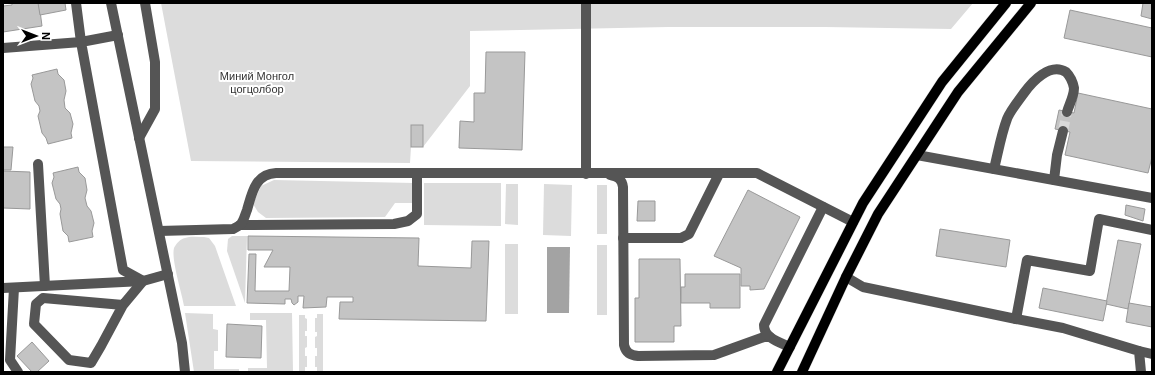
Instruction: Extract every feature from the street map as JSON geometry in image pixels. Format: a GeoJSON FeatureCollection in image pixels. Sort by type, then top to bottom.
{"type":"FeatureCollection","features":[{"type":"Feature","properties":{"kind":"main road"},"geometry":{"type":"LineString","coordinates":[[777,372],[863,203],[942,82],[1006,3]]}},
{"type":"Feature","properties":{"kind":"main road"},"geometry":{"type":"LineString","coordinates":[[802,372],[846,277],[878,214],[958,92],[1031,3]]}},
{"type":"Feature","properties":{"kind":"street"},"geometry":{"type":"LineString","coordinates":[[76,3],[81,42],[123,270],[143,281]]}},
{"type":"Feature","properties":{"kind":"street"},"geometry":{"type":"LineString","coordinates":[[111,3],[168,274],[186,372]]}},
{"type":"Feature","properties":{"kind":"street"},"geometry":{"type":"LineString","coordinates":[[139,138],[155,109],[155,62],[145,3]]}},
{"type":"Feature","properties":{"kind":"street"},"geometry":{"type":"LineString","coordinates":[[586,3],[586,174]]}},
{"type":"Feature","properties":{"kind":"street"},"geometry":{"type":"LineString","coordinates":[[3,48],[81,42],[118,34]]}},
{"type":"Feature","properties":{"kind":"street"},"geometry":{"type":"LineString","coordinates":[[994,169],[1007,118],[1031,84],[1042,74],[1056,69],[1068,74],[1074,89],[1067,112]]}},
{"type":"Feature","properties":{"kind":"street"},"geometry":{"type":"LineString","coordinates":[[1054,180],[1057,155],[1063,131]]}},
{"type":"Feature","properties":{"kind":"street"},"geometry":{"type":"LineString","coordinates":[[917,155],[1152,198]]}},
{"type":"Feature","properties":{"kind":"street"},"geometry":{"type":"LineString","coordinates":[[38,164],[45,286]]}},
{"type":"Feature","properties":{"kind":"street"},"geometry":{"type":"LineString","coordinates":[[159,230],[233,229],[240,225],[244,219],[253,191],[262,176],[269,174],[757,173],[853,222]]}},
{"type":"Feature","properties":{"kind":"street"},"geometry":{"type":"LineString","coordinates":[[240,225],[394,224],[408,221],[417,214],[417,174]]}},
{"type":"Feature","properties":{"kind":"street"},"geometry":{"type":"LineString","coordinates":[[608,174],[616,176],[622,182],[623,188],[625,350],[628,353],[638,356],[714,355],[764,337],[770,337]]}},
{"type":"Feature","properties":{"kind":"street"},"geometry":{"type":"LineString","coordinates":[[623,238],[685,237],[689,234],[720,174]]}},
{"type":"Feature","properties":{"kind":"street"},"geometry":{"type":"LineString","coordinates":[[790,348],[770,337],[765,332],[764,325],[822,207]]}},
{"type":"Feature","properties":{"kind":"street"},"geometry":{"type":"LineString","coordinates":[[1016,318],[1027,260],[1090,271],[1099,219],[1152,230]]}},
{"type":"Feature","properties":{"kind":"street"},"geometry":{"type":"LineString","coordinates":[[3,288],[143,281],[168,274]]}},
{"type":"Feature","properties":{"kind":"street"},"geometry":{"type":"LineString","coordinates":[[846,277],[863,287],[1063,328],[1152,354]]}},
{"type":"Feature","properties":{"kind":"street"},"geometry":{"type":"LineString","coordinates":[[123,305],[43,298],[36,304],[34,324],[69,360],[91,363],[123,305],[143,281]]}},
{"type":"Feature","properties":{"kind":"street"},"geometry":{"type":"LineString","coordinates":[[14,288],[10,360],[18,372]]}},
{"type":"Feature","properties":{"kind":"street"},"geometry":{"type":"LineString","coordinates":[[1139,351],[1141,372]]}},
{"type":"Feature","properties":{"kind":"green space","name":"Миний Монгол цогцолбор"},"geometry":{"type":"Polygon","coordinates":[[[161,3],[973,3],[951,29],[668,27],[470,31],[470,86],[423,147],[411,147],[410,163],[191,161],[161,3]]]}},
{"type":"Feature","properties":{"kind":"green space"},"geometry":{"type":"Polygon","coordinates":[[[274,180],[414,183],[414,203],[395,203],[385,217],[266,218],[258,212],[253,204],[261,186],[274,180]]]}},
{"type":"Feature","properties":{"kind":"green space"},"geometry":{"type":"Polygon","coordinates":[[[424,183],[501,183],[501,226],[424,225],[424,183]]]}},
{"type":"Feature","properties":{"kind":"green space"},"geometry":{"type":"Polygon","coordinates":[[[506,184],[518,184],[518,225],[505,224],[506,184]]]}},
{"type":"Feature","properties":{"kind":"green space"},"geometry":{"type":"Polygon","coordinates":[[[544,184],[572,185],[571,236],[543,235],[544,184]]]}},
{"type":"Feature","properties":{"kind":"green space"},"geometry":{"type":"Polygon","coordinates":[[[597,185],[607,185],[607,234],[597,234],[597,185]]]}},
{"type":"Feature","properties":{"kind":"green space"},"geometry":{"type":"Polygon","coordinates":[[[232,236],[247,236],[245,303],[227,251],[228,239],[232,236]]]}},
{"type":"Feature","properties":{"kind":"green space"},"geometry":{"type":"Polygon","coordinates":[[[187,237],[209,238],[215,246],[236,306],[184,306],[175,268],[173,253],[174,248],[178,242],[187,237]]]}},
{"type":"Feature","properties":{"kind":"green space"},"geometry":{"type":"Polygon","coordinates":[[[505,244],[518,244],[518,314],[505,314],[505,244]]]}},
{"type":"Feature","properties":{"kind":"green space"},"geometry":{"type":"Polygon","coordinates":[[[597,245],[607,245],[607,315],[597,315],[597,245]]]}},
{"type":"Feature","properties":{"kind":"green space"},"geometry":{"type":"Polygon","coordinates":[[[185,313],[213,314],[213,329],[218,330],[218,351],[214,351],[214,369],[239,369],[239,372],[194,372],[185,313]]]}},
{"type":"Feature","properties":{"kind":"green space"},"geometry":{"type":"Polygon","coordinates":[[[250,313],[292,313],[293,372],[248,372],[248,368],[267,368],[266,320],[250,320],[250,313]]]}},
{"type":"Feature","properties":{"kind":"green space"},"geometry":{"type":"Polygon","coordinates":[[[317,314],[323,314],[323,371],[317,371],[317,367],[315,367],[317,348],[315,348],[315,337],[317,336],[317,332],[315,332],[315,318],[317,318],[317,314]]]}},
{"type":"Feature","properties":{"kind":"green space"},"geometry":{"type":"Polygon","coordinates":[[[299,315],[305,315],[305,318],[307,319],[307,331],[305,331],[305,336],[307,336],[307,347],[305,348],[305,356],[307,356],[307,367],[305,367],[305,371],[299,371],[299,315]]]}},
{"type":"Feature","properties":{"kind":"shaded area"},"geometry":{"type":"Polygon","coordinates":[[[547,247],[570,247],[569,313],[547,313],[547,247]]]}},
{"type":"Feature","properties":{"kind":"building"},"geometry":{"type":"Polygon","coordinates":[[[12,3],[39,3],[42,26],[3,32],[3,6],[12,5],[12,3]]]}},
{"type":"Feature","properties":{"kind":"building"},"geometry":{"type":"Polygon","coordinates":[[[38,3],[65,3],[66,10],[40,15],[38,3]]]}},
{"type":"Feature","properties":{"kind":"building"},"geometry":{"type":"Polygon","coordinates":[[[1143,3],[1152,3],[1152,19],[1141,16],[1143,3]]]}},
{"type":"Feature","properties":{"kind":"building"},"geometry":{"type":"Polygon","coordinates":[[[1070,10],[1152,28],[1152,57],[1064,38],[1070,10]]]}},
{"type":"Feature","properties":{"kind":"building"},"geometry":{"type":"Polygon","coordinates":[[[486,52],[525,52],[522,150],[459,148],[460,121],[474,122],[474,93],[485,93],[486,52]]]}},
{"type":"Feature","properties":{"kind":"building"},"geometry":{"type":"Polygon","coordinates":[[[57,69],[58,74],[64,80],[66,91],[64,100],[65,108],[70,113],[73,124],[71,133],[72,138],[48,144],[42,133],[38,116],[40,111],[39,106],[35,101],[31,84],[33,78],[32,75],[57,69]]]}},
{"type":"Feature","properties":{"kind":"building"},"geometry":{"type":"Polygon","coordinates":[[[1078,93],[1152,109],[1152,157],[1148,173],[1065,155],[1070,132],[1055,129],[1059,110],[1074,113],[1078,93]]]}},
{"type":"Feature","properties":{"kind":"building"},"geometry":{"type":"Polygon","coordinates":[[[411,125],[423,125],[423,147],[411,147],[411,125]]]}},
{"type":"Feature","properties":{"kind":"building"},"geometry":{"type":"Polygon","coordinates":[[[3,147],[13,147],[11,170],[3,170],[3,147]]]}},
{"type":"Feature","properties":{"kind":"building"},"geometry":{"type":"Polygon","coordinates":[[[78,167],[79,172],[85,178],[87,190],[85,198],[87,206],[91,211],[94,223],[92,231],[93,237],[69,242],[68,236],[63,231],[60,204],[56,199],[52,183],[54,177],[53,173],[78,167]]]}},
{"type":"Feature","properties":{"kind":"building"},"geometry":{"type":"Polygon","coordinates":[[[3,171],[30,172],[30,209],[3,208],[3,171]]]}},
{"type":"Feature","properties":{"kind":"building"},"geometry":{"type":"Polygon","coordinates":[[[748,190],[800,217],[764,289],[750,290],[750,286],[741,286],[741,268],[714,256],[748,190]]]}},
{"type":"Feature","properties":{"kind":"building"},"geometry":{"type":"Polygon","coordinates":[[[638,201],[655,201],[655,221],[637,221],[638,201]]]}},
{"type":"Feature","properties":{"kind":"building"},"geometry":{"type":"Polygon","coordinates":[[[1126,205],[1145,209],[1143,221],[1125,215],[1126,205]]]}},
{"type":"Feature","properties":{"kind":"building"},"geometry":{"type":"Polygon","coordinates":[[[940,229],[1010,240],[1006,267],[936,256],[940,229]]]}},
{"type":"Feature","properties":{"kind":"building"},"geometry":{"type":"Polygon","coordinates":[[[248,236],[419,238],[418,266],[471,268],[472,241],[489,241],[486,321],[339,319],[340,302],[353,302],[353,297],[327,297],[326,307],[303,308],[304,296],[298,296],[298,302],[294,305],[291,299],[285,299],[285,304],[247,303],[249,254],[256,254],[255,291],[289,291],[290,267],[264,267],[273,250],[248,250],[248,236]]]}},
{"type":"Feature","properties":{"kind":"building"},"geometry":{"type":"Polygon","coordinates":[[[1118,240],[1141,244],[1128,309],[1106,304],[1118,240]]]}},
{"type":"Feature","properties":{"kind":"building"},"geometry":{"type":"Polygon","coordinates":[[[639,259],[680,259],[681,326],[674,326],[674,342],[635,342],[635,298],[639,298],[639,259]]]}},
{"type":"Feature","properties":{"kind":"building"},"geometry":{"type":"Polygon","coordinates":[[[685,274],[740,274],[740,308],[710,308],[710,303],[681,303],[681,287],[685,287],[685,274]]]}},
{"type":"Feature","properties":{"kind":"building"},"geometry":{"type":"Polygon","coordinates":[[[1043,288],[1107,301],[1103,321],[1039,308],[1043,288]]]}},
{"type":"Feature","properties":{"kind":"building"},"geometry":{"type":"Polygon","coordinates":[[[1129,303],[1152,307],[1152,327],[1126,322],[1129,303]]]}},
{"type":"Feature","properties":{"kind":"building"},"geometry":{"type":"Polygon","coordinates":[[[227,324],[262,326],[261,358],[226,357],[227,324]]]}},
{"type":"Feature","properties":{"kind":"building"},"geometry":{"type":"Polygon","coordinates":[[[32,342],[49,361],[37,372],[32,372],[17,356],[32,342]]]}},
{"type":"Feature","properties":{"kind":"tunnel"},"geometry":{"type":"LineString","coordinates":[[1063,131],[1067,112]]}}]}
